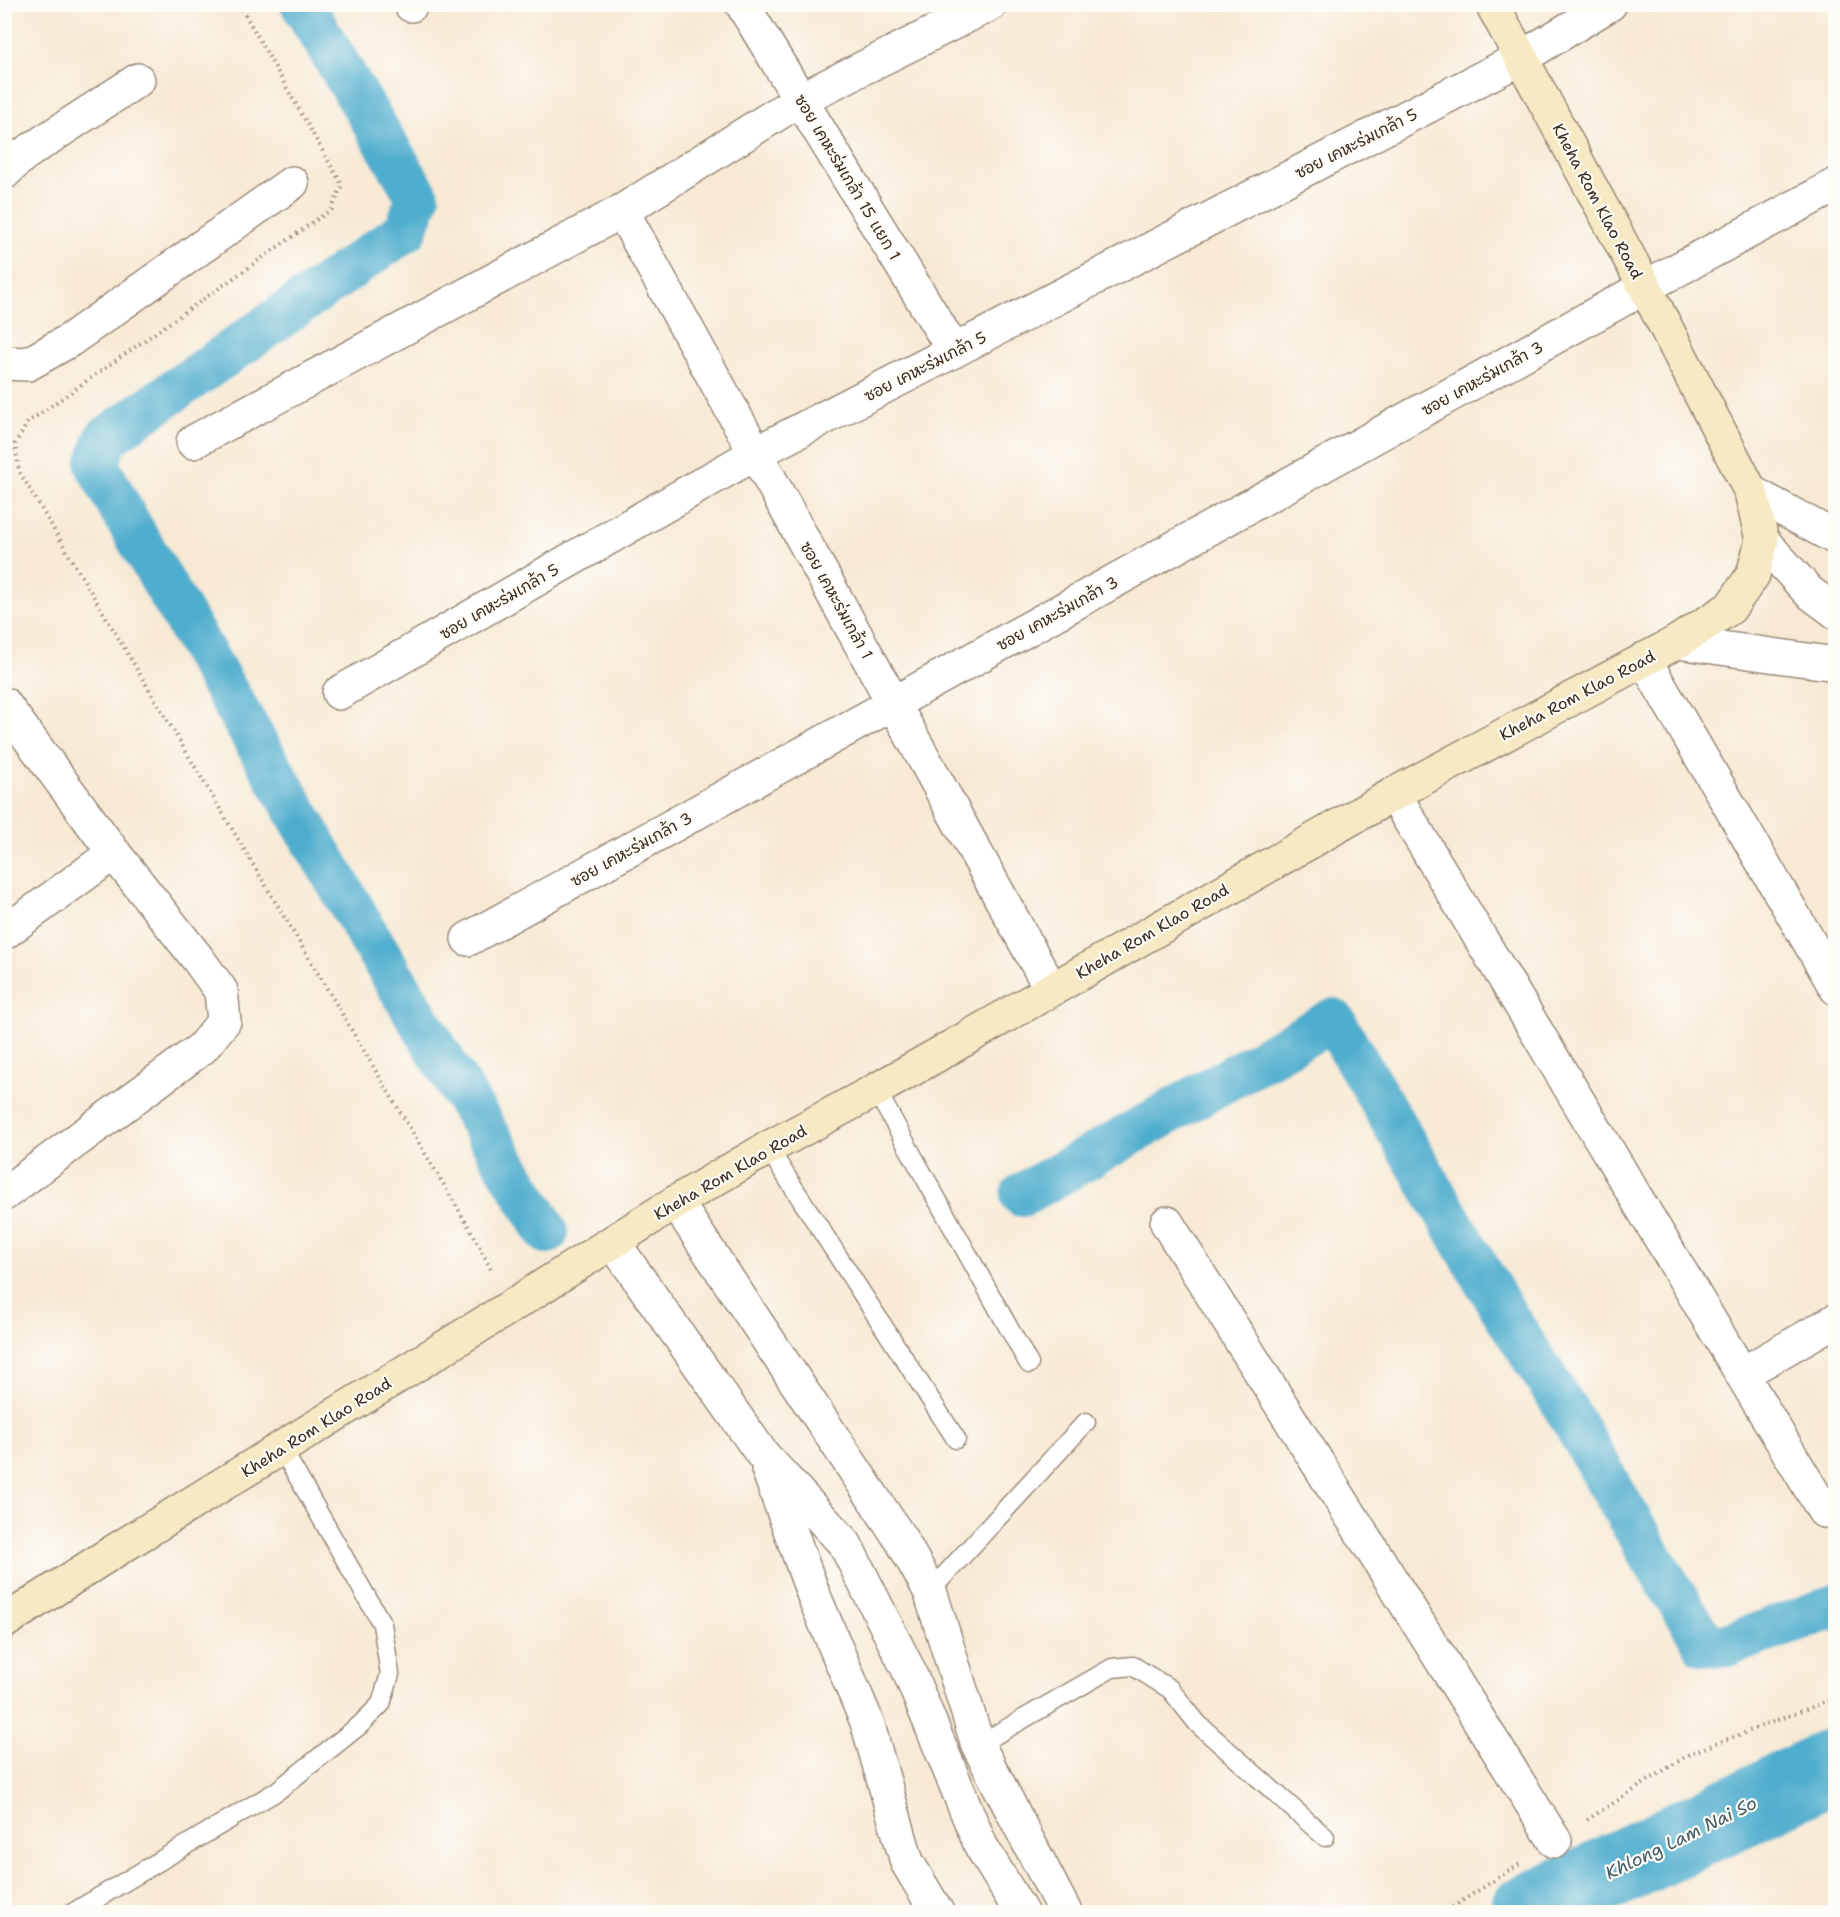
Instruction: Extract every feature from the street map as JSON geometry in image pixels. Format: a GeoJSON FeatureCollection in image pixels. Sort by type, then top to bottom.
{"type":"FeatureCollection","features":[{"type":"Feature","properties":{"kind":"street","name":"ซอย เคหะร่มเกล้า 15 แยก 1"},"geometry":{"type":"LineString","coordinates":[[742,4],[954,351]]}},
{"type":"Feature","properties":{"kind":"street"},"geometry":{"type":"LineString","coordinates":[[193,442],[622,212],[801,99],[992,4]]}},
{"type":"Feature","properties":{"kind":"street","name":"Kheha Rom Klao Road"},"geometry":{"type":"LineString","coordinates":[[4,1622],[676,1202],[1394,794],[1677,642],[1730,608],[1753,575],[1762,540],[1751,492],[1645,287],[1492,4]]}},
{"type":"Feature","properties":{"kind":"street","name":"ซอย เคหะร่มเกล้า 5"},"geometry":{"type":"LineString","coordinates":[[339,693],[756,453],[1521,58],[1610,4]]}},
{"type":"Feature","properties":{"kind":"street"},"geometry":{"type":"LineString","coordinates":[[4,173],[23,155],[138,80]]}},
{"type":"Feature","properties":{"kind":"street"},"geometry":{"type":"LineString","coordinates":[[4,363],[28,364],[70,340],[292,183]]}},
{"type":"Feature","properties":{"kind":"street","name":"ซอย เคหะร่มเกล้า 3"},"geometry":{"type":"LineString","coordinates":[[468,939],[1645,287],[1836,185]]}},
{"type":"Feature","properties":{"kind":"street","name":"ซอย เคหะร่มเกล้า 1"},"geometry":{"type":"LineString","coordinates":[[622,212],[1051,989]]}},
{"type":"Feature","properties":{"kind":"street"},"geometry":{"type":"LineString","coordinates":[[1751,492],[1836,538]]}},
{"type":"Feature","properties":{"kind":"street"},"geometry":{"type":"LineString","coordinates":[[1762,540],[1809,592],[1836,612]]}},
{"type":"Feature","properties":{"kind":"street"},"geometry":{"type":"LineString","coordinates":[[1677,642],[1836,664]]}},
{"type":"Feature","properties":{"kind":"street"},"geometry":{"type":"LineString","coordinates":[[1644,659],[1836,988]]}},
{"type":"Feature","properties":{"kind":"street"},"geometry":{"type":"LineString","coordinates":[[4,704],[114,853],[221,991],[224,1021],[202,1048],[4,1194]]}},
{"type":"Feature","properties":{"kind":"street"},"geometry":{"type":"LineString","coordinates":[[1394,794],[1824,1511]]}},
{"type":"Feature","properties":{"kind":"street"},"geometry":{"type":"LineString","coordinates":[[4,933],[114,853]]}},
{"type":"Feature","properties":{"kind":"street"},"geometry":{"type":"LineString","coordinates":[[676,1202],[902,1541],[930,1591],[978,1745],[1065,1912]]}},
{"type":"Feature","properties":{"kind":"street"},"geometry":{"type":"LineString","coordinates":[[1167,1223],[1555,1841]]}},
{"type":"Feature","properties":{"kind":"street"},"geometry":{"type":"LineString","coordinates":[[613,1242],[762,1454],[845,1544],[908,1668],[981,1846],[1021,1912]]}},
{"type":"Feature","properties":{"kind":"street"},"geometry":{"type":"LineString","coordinates":[[1742,1374],[1836,1320]]}},
{"type":"Feature","properties":{"kind":"street"},"geometry":{"type":"LineString","coordinates":[[762,1454],[814,1596],[867,1722],[907,1862],[937,1912]]}},
{"type":"Feature","properties":{"kind":"lane"},"geometry":{"type":"LineString","coordinates":[[876,1090],[1029,1364]]}},
{"type":"Feature","properties":{"kind":"lane"},"geometry":{"type":"LineString","coordinates":[[768,1148],[956,1439]]}},
{"type":"Feature","properties":{"kind":"lane"},"geometry":{"type":"LineString","coordinates":[[930,1591],[1086,1422]]}},
{"type":"Feature","properties":{"kind":"lane"},"geometry":{"type":"LineString","coordinates":[[74,1912],[278,1791],[360,1725],[381,1704],[390,1674],[382,1624],[282,1449]]}},
{"type":"Feature","properties":{"kind":"lane"},"geometry":{"type":"LineString","coordinates":[[978,1745],[1112,1668],[1133,1666],[1170,1689],[1197,1724],[1325,1837]]}},
{"type":"Feature","properties":{"kind":"path"},"geometry":{"type":"LineString","coordinates":[[15,444],[19,471],[473,1234],[510,1307]]}},
{"type":"Feature","properties":{"kind":"path"},"geometry":{"type":"LineString","coordinates":[[1449,1912],[1451,1908],[1691,1753],[1836,1698]]}},
{"type":"Feature","properties":{"kind":"waterway"},"geometry":{"type":"LineString","coordinates":[[302,4],[418,197],[406,230],[106,438],[97,465],[369,937],[547,1232]]}},
{"type":"Feature","properties":{"kind":"waterway"},"geometry":{"type":"LineString","coordinates":[[1022,1195],[1333,1020],[1505,1314],[1567,1411],[1650,1555],[1705,1644],[1728,1645],[1836,1606]]}},
{"type":"Feature","properties":{"kind":"waterway","name":"Khlong Lam Nai So"},"geometry":{"type":"LineString","coordinates":[[1527,1912],[1836,1764]]}}]}
